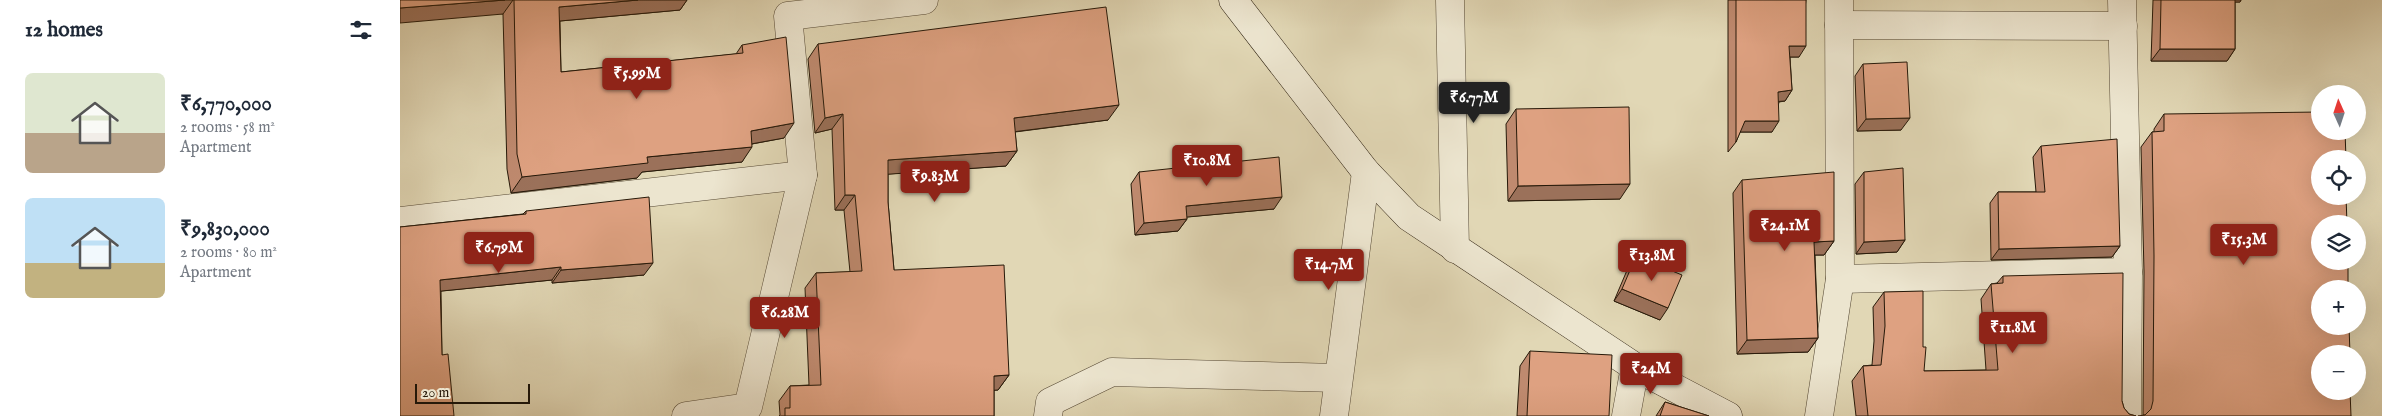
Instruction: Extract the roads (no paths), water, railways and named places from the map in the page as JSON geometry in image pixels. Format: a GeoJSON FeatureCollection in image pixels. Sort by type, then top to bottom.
{"type":"FeatureCollection","features":[{"type":"Feature","properties":{"kind":"street"},"geometry":{"type":"LineString","coordinates":[[686,416],[748,407],[803,175],[788,16],[924,0]]}},
{"type":"Feature","properties":{"kind":"street"},"geometry":{"type":"LineString","coordinates":[[1233,0],[1366,172],[1409,217],[1635,367],[1728,416]]}},
{"type":"Feature","properties":{"kind":"street"},"geometry":{"type":"LineString","coordinates":[[1450,0],[1455,248]]}},
{"type":"Feature","properties":{"kind":"street"},"geometry":{"type":"LineString","coordinates":[[1820,416],[1840,278],[1839,13],[2123,13],[2128,272],[2127,416]]}},
{"type":"Feature","properties":{"kind":"street"},"geometry":{"type":"LineString","coordinates":[[1334,416],[1366,172]]}},
{"type":"Feature","properties":{"kind":"street"},"geometry":{"type":"LineString","coordinates":[[400,222],[803,175]]}},
{"type":"Feature","properties":{"kind":"street"},"geometry":{"type":"LineString","coordinates":[[1840,278],[2128,272]]}},
{"type":"Feature","properties":{"kind":"street"},"geometry":{"type":"LineString","coordinates":[[1626,416],[1635,367]]}},
{"type":"Feature","properties":{"kind":"street"},"geometry":{"type":"LineString","coordinates":[[1048,416],[1050,402],[1112,372],[1338,378]]}}]}
